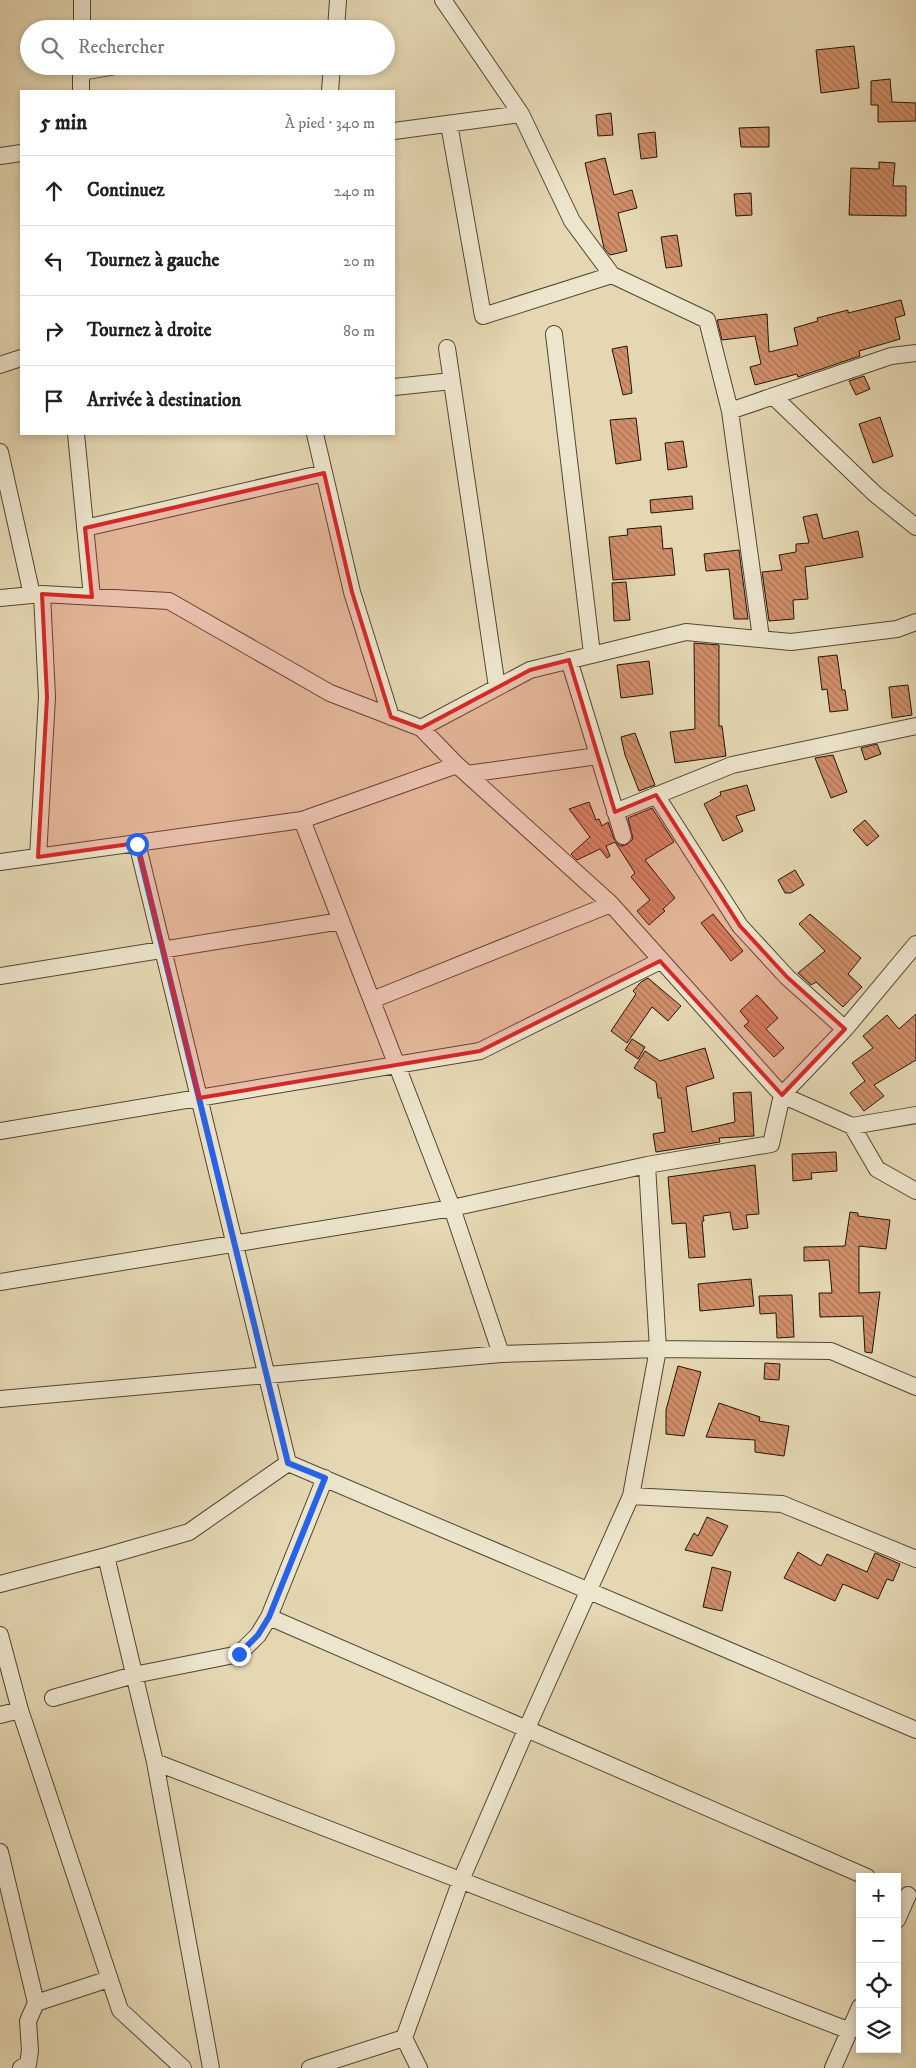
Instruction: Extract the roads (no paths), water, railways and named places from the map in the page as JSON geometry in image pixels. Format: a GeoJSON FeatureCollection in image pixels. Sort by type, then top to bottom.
{"type":"FeatureCollection","features":[{"type":"Feature","properties":{"kind":"street"},"geometry":{"type":"LineString","coordinates":[[82,0],[82,20]]}},
{"type":"Feature","properties":{"kind":"street"},"geometry":{"type":"LineString","coordinates":[[337,20],[338,0]]}},
{"type":"Feature","properties":{"kind":"street"},"geometry":{"type":"LineString","coordinates":[[443,0],[521,114],[572,221],[612,275],[707,320],[730,410],[761,638]]}},
{"type":"Feature","properties":{"kind":"street"},"geometry":{"type":"LineString","coordinates":[[81,75],[81,90]]}},
{"type":"Feature","properties":{"kind":"street"},"geometry":{"type":"LineString","coordinates":[[330,90],[331,75]]}},
{"type":"Feature","properties":{"kind":"street"},"geometry":{"type":"LineString","coordinates":[[395,131],[521,114]]}},
{"type":"Feature","properties":{"kind":"street"},"geometry":{"type":"LineString","coordinates":[[449,124],[483,316],[612,275]]}},
{"type":"Feature","properties":{"kind":"street"},"geometry":{"type":"LineString","coordinates":[[0,156],[20,152]]}},
{"type":"Feature","properties":{"kind":"street"},"geometry":{"type":"LineString","coordinates":[[554,334],[592,654]]}},
{"type":"Feature","properties":{"kind":"street"},"geometry":{"type":"LineString","coordinates":[[447,348],[497,687]]}},
{"type":"Feature","properties":{"kind":"street"},"geometry":{"type":"LineString","coordinates":[[730,410],[891,356],[916,353]]}},
{"type":"Feature","properties":{"kind":"street"},"geometry":{"type":"LineString","coordinates":[[0,365],[20,358]]}},
{"type":"Feature","properties":{"kind":"street"},"geometry":{"type":"LineString","coordinates":[[395,387],[452,381]]}},
{"type":"Feature","properties":{"kind":"street"},"geometry":{"type":"LineString","coordinates":[[773,396],[875,494],[916,527]]}},
{"type":"Feature","properties":{"kind":"street"},"geometry":{"type":"LineString","coordinates":[[76,435],[92,597]]}},
{"type":"Feature","properties":{"kind":"street"},"geometry":{"type":"LineString","coordinates":[[315,435],[352,592],[391,717]]}},
{"type":"Feature","properties":{"kind":"street"},"geometry":{"type":"LineString","coordinates":[[0,452],[4,486],[37,594],[47,697],[38,857]]}},
{"type":"Feature","properties":{"kind":"street"},"geometry":{"type":"LineString","coordinates":[[85,528],[324,473]]}},
{"type":"Feature","properties":{"kind":"street"},"geometry":{"type":"LineString","coordinates":[[0,598],[37,594],[169,601],[330,693],[421,728],[462,770],[611,904],[660,961],[782,1095],[852,1126],[916,1115]]}},
{"type":"Feature","properties":{"kind":"street"},"geometry":{"type":"LineString","coordinates":[[421,728],[530,670],[686,632],[792,642],[897,629],[916,622]]}},
{"type":"Feature","properties":{"kind":"street"},"geometry":{"type":"LineString","coordinates":[[569,660],[623,836]]}},
{"type":"Feature","properties":{"kind":"street"},"geometry":{"type":"LineString","coordinates":[[615,812],[732,765],[916,726]]}},
{"type":"Feature","properties":{"kind":"street"},"geometry":{"type":"LineString","coordinates":[[0,862],[302,820],[462,770],[598,756]]}},
{"type":"Feature","properties":{"kind":"street"},"geometry":{"type":"LineString","coordinates":[[656,795],[740,926],[787,977],[845,1029]]}},
{"type":"Feature","properties":{"kind":"street"},"geometry":{"type":"LineString","coordinates":[[302,820],[452,1208],[501,1354]]}},
{"type":"Feature","properties":{"kind":"street"},"geometry":{"type":"LineString","coordinates":[[137,844],[288,1463]]}},
{"type":"Feature","properties":{"kind":"street"},"geometry":{"type":"LineString","coordinates":[[372,1000],[611,904]]}},
{"type":"Feature","properties":{"kind":"street"},"geometry":{"type":"LineString","coordinates":[[0,976],[341,921]]}},
{"type":"Feature","properties":{"kind":"street"},"geometry":{"type":"LineString","coordinates":[[0,1282],[452,1208],[647,1165],[771,1144],[782,1095],[845,1029],[916,944]]}},
{"type":"Feature","properties":{"kind":"street"},"geometry":{"type":"LineString","coordinates":[[0,1131],[480,1051],[660,961]]}},
{"type":"Feature","properties":{"kind":"street"},"geometry":{"type":"LineString","coordinates":[[852,1126],[877,1169],[916,1191]]}},
{"type":"Feature","properties":{"kind":"street"},"geometry":{"type":"LineString","coordinates":[[419,2068],[404,2038],[461,1880],[631,1496],[658,1350],[647,1165]]}},
{"type":"Feature","properties":{"kind":"street"},"geometry":{"type":"LineString","coordinates":[[0,1399],[501,1354],[658,1350],[831,1351],[916,1387]]}},
{"type":"Feature","properties":{"kind":"street"},"geometry":{"type":"LineString","coordinates":[[288,1463],[916,1730]]}},
{"type":"Feature","properties":{"kind":"street"},"geometry":{"type":"LineString","coordinates":[[0,1584],[189,1532],[288,1463]]}},
{"type":"Feature","properties":{"kind":"street"},"geometry":{"type":"LineString","coordinates":[[52,1698],[134,1675],[239,1654],[258,1635],[269,1617],[325,1478]]}},
{"type":"Feature","properties":{"kind":"street"},"geometry":{"type":"LineString","coordinates":[[631,1496],[782,1504],[916,1559]]}},
{"type":"Feature","properties":{"kind":"street"},"geometry":{"type":"LineString","coordinates":[[106,1556],[156,1762],[210,2068]]}},
{"type":"Feature","properties":{"kind":"street"},"geometry":{"type":"LineString","coordinates":[[269,1617],[858,1873]]}},
{"type":"Feature","properties":{"kind":"street"},"geometry":{"type":"LineString","coordinates":[[1,1641],[20,1710],[120,2010],[183,2068]]}},
{"type":"Feature","properties":{"kind":"street"},"geometry":{"type":"LineString","coordinates":[[0,1714],[20,1710]]}},
{"type":"Feature","properties":{"kind":"street"},"geometry":{"type":"LineString","coordinates":[[156,1762],[850,2031]]}},
{"type":"Feature","properties":{"kind":"street"},"geometry":{"type":"LineString","coordinates":[[0,1852],[36,2003],[28,2021],[30,2051],[28,2064],[21,2068]]}},
{"type":"Feature","properties":{"kind":"street"},"geometry":{"type":"LineString","coordinates":[[898,1918],[907,1894]]}},
{"type":"Feature","properties":{"kind":"street"},"geometry":{"type":"LineString","coordinates":[[36,2003],[109,1979]]}},
{"type":"Feature","properties":{"kind":"street"},"geometry":{"type":"LineString","coordinates":[[833,2068],[860,2008]]}},
{"type":"Feature","properties":{"kind":"street"},"geometry":{"type":"LineString","coordinates":[[315,2067],[404,2038]]}}]}
